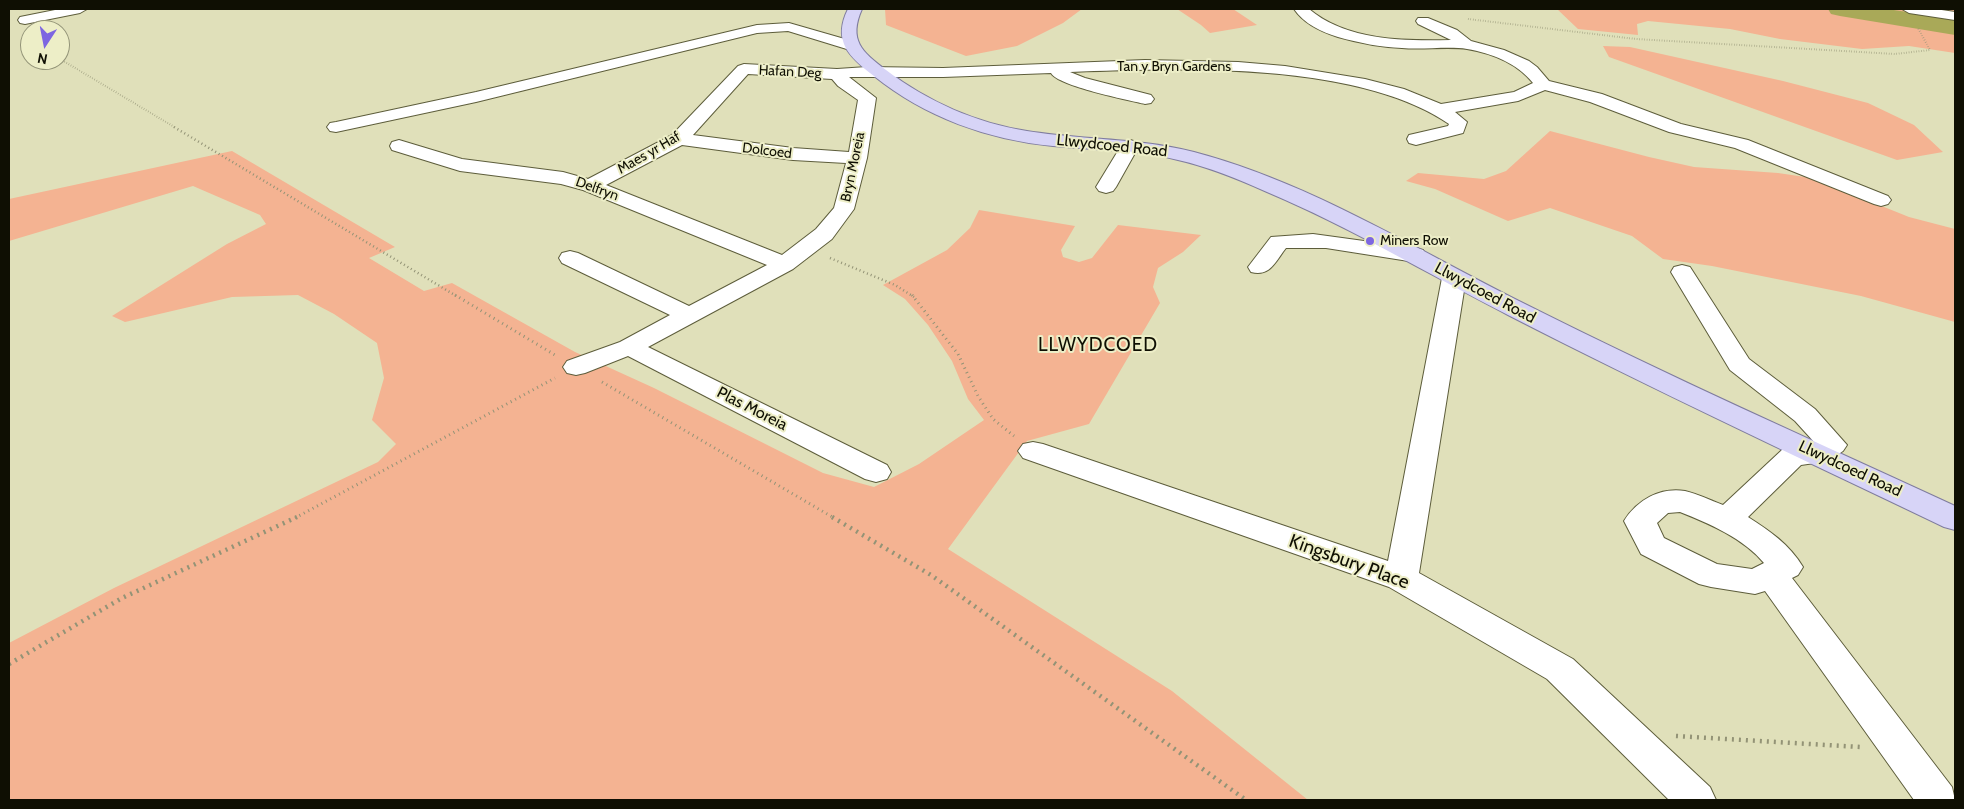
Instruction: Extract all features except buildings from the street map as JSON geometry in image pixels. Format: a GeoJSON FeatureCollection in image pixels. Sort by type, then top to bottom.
{"type":"FeatureCollection","features":[{"type":"Feature","properties":{"kind":"main road","name":"Llwydcoed Road"},"geometry":{"type":"LineString","coordinates":[[851,27],[880,72],[910,95],[960,118],[996,131],[1048,140],[1130,146],[1175,152],[1230,169],[1309,201],[1562,333],[1955,519]]}},
{"type":"Feature","properties":{"kind":"street"},"geometry":{"type":"LineString","coordinates":[[25,20],[80,9]]}},
{"type":"Feature","properties":{"kind":"street"},"geometry":{"type":"LineString","coordinates":[[1301,9],[1320,26],[1356,36],[1400,44],[1466,44],[1499,53],[1524,64],[1544,85],[1596,98],[1676,128],[1741,144],[1881,200]]}},
{"type":"Feature","properties":{"kind":"street"},"geometry":{"type":"LineString","coordinates":[[1909,9],[1955,16]]}},
{"type":"Feature","properties":{"kind":"street"},"geometry":{"type":"LineString","coordinates":[[811,19],[816,24],[826,28],[851,27]]}},
{"type":"Feature","properties":{"kind":"street"},"geometry":{"type":"LineString","coordinates":[[1423,21],[1452,33],[1466,44]]}},
{"type":"Feature","properties":{"kind":"street"},"geometry":{"type":"LineString","coordinates":[[336,127],[476,98],[757,28],[851,27]]}},
{"type":"Feature","properties":{"kind":"street","name":"Tan y Bryn Gardens"},"geometry":{"type":"LineString","coordinates":[[880,72],[923,73],[1170,64],[1298,72],[1380,87],[1441,109],[1458,122],[1457,129],[1416,139]]}},
{"type":"Feature","properties":{"kind":"street"},"geometry":{"type":"LineString","coordinates":[[1051,68],[1062,76],[1079,82],[1145,99]]}},
{"type":"Feature","properties":{"kind":"street","name":"Hafan Deg"},"geometry":{"type":"LineString","coordinates":[[744,69],[837,74]]}},
{"type":"Feature","properties":{"kind":"street","name":"Maes yr Haf"},"geometry":{"type":"LineString","coordinates":[[590,186],[678,139],[744,69]]}},
{"type":"Feature","properties":{"kind":"street"},"geometry":{"type":"LineString","coordinates":[[837,74],[880,72]]}},
{"type":"Feature","properties":{"kind":"street","name":"Bryn Moreia"},"geometry":{"type":"LineString","coordinates":[[576,367],[629,346],[785,264],[824,234],[844,208],[857,158],[867,98],[844,82],[837,74]]}},
{"type":"Feature","properties":{"kind":"street"},"geometry":{"type":"LineString","coordinates":[[1441,109],[1518,96],[1544,85]]}},
{"type":"Feature","properties":{"kind":"street","name":"Dolcoed"},"geometry":{"type":"LineString","coordinates":[[678,139],[793,154],[857,158]]}},
{"type":"Feature","properties":{"kind":"street","name":"Delfryn"},"geometry":{"type":"LineString","coordinates":[[399,146],[460,165],[563,178],[590,186],[785,264]]}},
{"type":"Feature","properties":{"kind":"street"},"geometry":{"type":"LineString","coordinates":[[1106,187],[1130,146]]}},
{"type":"Feature","properties":{"kind":"street"},"geometry":{"type":"LineString","coordinates":[[1259,267],[1279,242],[1307,240],[1332,242],[1393,254],[1414,255]]}},
{"type":"Feature","properties":{"kind":"street"},"geometry":{"type":"LineString","coordinates":[[570,258],[689,315]]}},
{"type":"Feature","properties":{"kind":"street"},"geometry":{"type":"LineString","coordinates":[[1682,272],[1739,364],[1805,415],[1833,445],[1818,454],[1793,456],[1727,519]]}},
{"type":"Feature","properties":{"kind":"street"},"geometry":{"type":"LineString","coordinates":[[1401,578],[1454,278]]}},
{"type":"Feature","properties":{"kind":"street","name":"Plas Moreia"},"geometry":{"type":"LineString","coordinates":[[629,346],[876,472]]}},
{"type":"Feature","properties":{"kind":"street","name":"Kingsbury Place"},"geometry":{"type":"LineString","coordinates":[[1033,451],[1401,578],[1560,669],[1696,800]]}},
{"type":"Feature","properties":{"kind":"street"},"geometry":{"type":"LineString","coordinates":[[1683,501],[1727,519],[1766,544],[1786,567],[1755,582],[1712,575],[1652,546],[1640,521],[1660,503],[1683,501]]}},
{"type":"Feature","properties":{"kind":"street"},"geometry":{"type":"LineString","coordinates":[[1771,574],[1938,800]]}},
{"type":"Feature","properties":{"kind":"path"},"geometry":{"type":"LineString","coordinates":[[1467,19],[1636,39],[1895,54],[1930,50],[1917,27]]}},
{"type":"Feature","properties":{"kind":"path"},"geometry":{"type":"LineString","coordinates":[[70,65],[576,367],[931,575],[1246,800]]}},
{"type":"Feature","properties":{"kind":"path"},"geometry":{"type":"LineString","coordinates":[[807,247],[895,285],[914,296],[958,354],[978,396],[993,419],[1033,451]]}},
{"type":"Feature","properties":{"kind":"path"},"geometry":{"type":"LineString","coordinates":[[9,664],[122,598],[306,513],[576,367]]}},
{"type":"Feature","properties":{"kind":"path"},"geometry":{"type":"LineString","coordinates":[[1627,734],[1900,749]]}},
{"type":"Feature","properties":{"kind":"shaded area"},"geometry":{"type":"Polygon","coordinates":[[[885,9],[1082,9],[1063,23],[1017,46],[966,56],[886,25],[885,9]]]}},
{"type":"Feature","properties":{"kind":"shaded area"},"geometry":{"type":"Polygon","coordinates":[[[1177,9],[1233,9],[1257,25],[1210,33],[1177,9]]]}},
{"type":"Feature","properties":{"kind":"shaded area"},"geometry":{"type":"Polygon","coordinates":[[[1557,9],[1955,9],[1955,53],[1909,46],[1862,49],[1780,39],[1730,29],[1648,21],[1637,24],[1638,35],[1578,29],[1557,9]]]}},
{"type":"Feature","properties":{"kind":"shaded area"},"geometry":{"type":"Polygon","coordinates":[[[1603,46],[1630,47],[1783,81],[1868,103],[1914,125],[1943,152],[1897,160],[1609,57],[1603,46]]]}},
{"type":"Feature","properties":{"kind":"shaded area"},"geometry":{"type":"Polygon","coordinates":[[[1550,131],[1694,167],[1778,173],[1812,178],[1909,217],[1955,229],[1955,322],[1861,296],[1712,266],[1663,259],[1632,236],[1550,208],[1508,221],[1435,189],[1406,181],[1418,173],[1484,179],[1506,171],[1550,131]]]}},
{"type":"Feature","properties":{"kind":"shaded area"},"geometry":{"type":"Polygon","coordinates":[[[232,151],[395,247],[369,258],[424,291],[452,283],[575,352],[654,388],[823,473],[874,487],[919,464],[984,420],[968,399],[952,361],[928,325],[905,299],[883,285],[947,250],[970,228],[979,210],[1075,226],[1061,250],[1063,257],[1079,262],[1092,258],[1118,225],[1201,235],[1183,252],[1158,268],[1153,287],[1160,303],[1089,424],[1027,441],[948,549],[1172,691],[1308,800],[9,800],[9,643],[114,588],[378,462],[396,444],[372,420],[384,378],[377,343],[334,314],[298,295],[232,297],[125,322],[112,316],[227,244],[266,224],[260,215],[193,186],[9,241],[9,199],[232,151]]]}},
{"type":"Feature","properties":{"kind":"waterway"},"geometry":{"type":"LineString","coordinates":[[1840,9],[1955,27]]}},
{"type":"Feature","properties":{"kind":"place","name":"Miners Row"},"geometry":{"type":"Point","coordinates":[1370,241]}},
{"type":"Feature","properties":{"kind":"district","name":"LLWYDCOED"},"geometry":{"type":"Point","coordinates":[1098,345]}}]}
